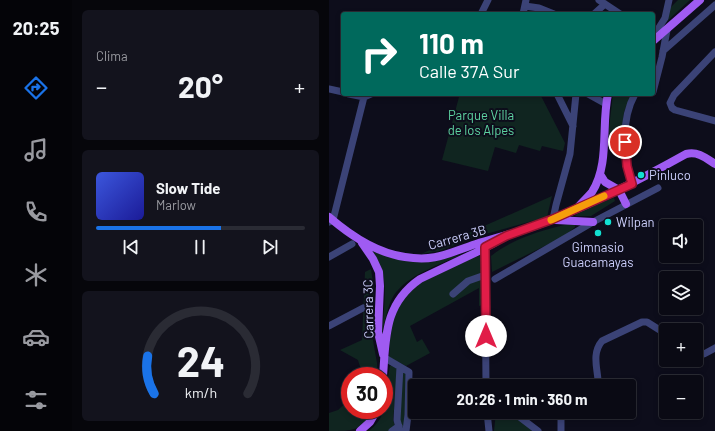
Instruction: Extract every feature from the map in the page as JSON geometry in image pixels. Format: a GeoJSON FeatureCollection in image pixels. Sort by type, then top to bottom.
{"type":"FeatureCollection","features":[{"type":"Feature","properties":{"kind":"main road"},"geometry":{"type":"LineString","coordinates":[[655,38],[667,30],[700,0]]}},
{"type":"Feature","properties":{"kind":"main road"},"geometry":{"type":"LineString","coordinates":[[576,209],[591,194],[600,174],[608,96]]}},
{"type":"Feature","properties":{"kind":"main road"},"geometry":{"type":"LineString","coordinates":[[384,367],[387,329],[392,313],[396,304],[406,290],[412,285],[506,236],[553,219],[619,190],[691,152],[700,154],[715,164]]}},
{"type":"Feature","properties":{"kind":"main road"},"geometry":{"type":"LineString","coordinates":[[600,174],[605,182],[619,190],[626,204]]}},
{"type":"Feature","properties":{"kind":"main road"},"geometry":{"type":"LineString","coordinates":[[553,219],[593,222]]}},
{"type":"Feature","properties":{"kind":"main road","name":"Carrera 3B"},"geometry":{"type":"LineString","coordinates":[[330,220],[356,242],[399,256],[411,258],[431,258],[445,255],[475,244],[506,236]]}},
{"type":"Feature","properties":{"kind":"main road","name":"Carrera 3C"},"geometry":{"type":"LineString","coordinates":[[356,242],[370,254],[379,272],[381,286],[378,337],[385,358]]}},
{"type":"Feature","properties":{"kind":"main road"},"geometry":{"type":"LineString","coordinates":[[360,431],[372,419]]}},
{"type":"Feature","properties":{"kind":"street"},"geometry":{"type":"LineString","coordinates":[[482,12],[488,0]]}},
{"type":"Feature","properties":{"kind":"street"},"geometry":{"type":"LineString","coordinates":[[655,36],[665,18],[669,0]]}},
{"type":"Feature","properties":{"kind":"street"},"geometry":{"type":"LineString","coordinates":[[595,12],[602,2],[617,12]]}},
{"type":"Feature","properties":{"kind":"street"},"geometry":{"type":"LineString","coordinates":[[526,3],[548,12]]}},
{"type":"Feature","properties":{"kind":"street"},"geometry":{"type":"LineString","coordinates":[[663,51],[715,5]]}},
{"type":"Feature","properties":{"kind":"street"},"geometry":{"type":"LineString","coordinates":[[655,84],[667,30]]}},
{"type":"Feature","properties":{"kind":"street"},"geometry":{"type":"LineString","coordinates":[[715,52],[671,100],[670,106],[675,110],[715,120]]}},
{"type":"Feature","properties":{"kind":"street"},"geometry":{"type":"LineString","coordinates":[[329,88],[341,91]]}},
{"type":"Feature","properties":{"kind":"street"},"geometry":{"type":"LineString","coordinates":[[330,220],[364,97],[359,96]]}},
{"type":"Feature","properties":{"kind":"street"},"geometry":{"type":"LineString","coordinates":[[558,96],[573,127]]}},
{"type":"Feature","properties":{"kind":"street"},"geometry":{"type":"LineString","coordinates":[[553,219],[569,160],[576,96]]}},
{"type":"Feature","properties":{"kind":"street"},"geometry":{"type":"LineString","coordinates":[[592,96],[606,104]]}},
{"type":"Feature","properties":{"kind":"street"},"geometry":{"type":"LineString","coordinates":[[632,184],[627,166],[625,142],[626,115],[629,104],[634,96]]}},
{"type":"Feature","properties":{"kind":"street"},"geometry":{"type":"LineString","coordinates":[[495,279],[593,222],[657,188]]}},
{"type":"Feature","properties":{"kind":"street"},"geometry":{"type":"LineString","coordinates":[[329,257],[356,242]]}},
{"type":"Feature","properties":{"kind":"street"},"geometry":{"type":"LineString","coordinates":[[485,247],[486,379]]}},
{"type":"Feature","properties":{"kind":"street"},"geometry":{"type":"LineString","coordinates":[[453,294],[468,281],[485,275]]}},
{"type":"Feature","properties":{"kind":"street"},"geometry":{"type":"LineString","coordinates":[[329,326],[363,308]]}},
{"type":"Feature","properties":{"kind":"street"},"geometry":{"type":"LineString","coordinates":[[598,379],[596,355],[602,341],[640,322],[646,322],[659,329]]}},
{"type":"Feature","properties":{"kind":"street"},"geometry":{"type":"LineString","coordinates":[[703,352],[715,348]]}},
{"type":"Feature","properties":{"kind":"street"},"geometry":{"type":"LineString","coordinates":[[385,358],[409,372],[406,431]]}},
{"type":"Feature","properties":{"kind":"street"},"geometry":{"type":"LineString","coordinates":[[392,431],[399,428],[397,420],[400,367]]}},
{"type":"Feature","properties":{"kind":"street"},"geometry":{"type":"LineString","coordinates":[[488,419],[489,431]]}},
{"type":"Feature","properties":{"kind":"street"},"geometry":{"type":"LineString","coordinates":[[522,419],[538,431]]}},
{"type":"Feature","properties":{"kind":"street"},"geometry":{"type":"LineString","coordinates":[[561,419],[561,431]]}},
{"type":"Feature","properties":{"kind":"green space"},"geometry":{"type":"Polygon","coordinates":[[[678,0],[690,0],[663,25],[670,8],[678,0]]]}},
{"type":"Feature","properties":{"kind":"green space","name":"Parque Villa de los Alpes"},"geometry":{"type":"Polygon","coordinates":[[[541,96],[565,143],[563,151],[542,146],[540,151],[519,145],[516,153],[495,147],[488,171],[442,160],[459,97],[541,96]]]}},
{"type":"Feature","properties":{"kind":"green space"},"geometry":{"type":"Polygon","coordinates":[[[613,96],[631,96],[624,112],[621,141],[607,145],[613,96]]]}},
{"type":"Feature","properties":{"kind":"green space"},"geometry":{"type":"Polygon","coordinates":[[[552,196],[547,217],[475,237],[439,251],[421,254],[552,196]]]}},
{"type":"Feature","properties":{"kind":"green space"},"geometry":{"type":"Polygon","coordinates":[[[614,198],[615,201],[591,216],[575,215],[592,206],[614,198]]]}},
{"type":"Feature","properties":{"kind":"green space"},"geometry":{"type":"Polygon","coordinates":[[[568,224],[575,225],[575,227],[565,236],[492,272],[491,256],[509,244],[547,229],[568,224]]]}},
{"type":"Feature","properties":{"kind":"green space"},"geometry":{"type":"Polygon","coordinates":[[[372,251],[429,261],[461,255],[425,271],[408,281],[400,288],[394,295],[390,304],[382,334],[385,296],[384,281],[381,268],[372,251]]]}},
{"type":"Feature","properties":{"kind":"green space"},"geometry":{"type":"Polygon","coordinates":[[[480,256],[482,259],[482,305],[479,306],[479,288],[410,326],[417,342],[422,339],[430,353],[406,366],[389,357],[393,317],[398,305],[406,296],[415,287],[438,273],[473,257],[480,256]]]}},
{"type":"Feature","properties":{"kind":"green space"},"geometry":{"type":"Polygon","coordinates":[[[371,269],[374,289],[371,329],[377,367],[360,367],[358,360],[340,350],[362,340],[365,272],[371,269]]]}},
{"type":"Feature","properties":{"kind":"green space"},"geometry":{"type":"Polygon","coordinates":[[[392,366],[398,369],[393,420],[397,431],[369,431],[380,419],[393,419],[393,367],[390,367],[392,366]]]}},
{"type":"Feature","properties":{"kind":"green space"},"geometry":{"type":"Polygon","coordinates":[[[402,370],[407,374],[407,416],[403,431],[399,419],[402,370]]]}},
{"type":"Feature","properties":{"kind":"green space"},"geometry":{"type":"Polygon","coordinates":[[[341,407],[341,419],[367,419],[360,426],[351,430],[329,431],[329,413],[341,407]]]}},
{"type":"Feature","properties":{"kind":"green space"},"geometry":{"type":"Polygon","coordinates":[[[495,419],[517,419],[521,422],[522,421],[532,431],[494,431],[495,419]]]}},
{"type":"Feature","properties":{"kind":"slow traffic"},"geometry":{"type":"LineString","coordinates":[[551,220],[604,196]]}},
{"type":"Feature","properties":{"kind":"place","name":"Pinluco"},"geometry":{"type":"Point","coordinates":[641,175]}},
{"type":"Feature","properties":{"kind":"place","name":"Wilpan"},"geometry":{"type":"Point","coordinates":[608,222]}},
{"type":"Feature","properties":{"kind":"place","name":"Gimnasio Guacamayas"},"geometry":{"type":"Point","coordinates":[598,233]}},
{"type":"Feature","properties":{"kind":"route"},"geometry":{"type":"LineString","coordinates":[[486,336],[485,247],[506,236],[553,219],[632,184],[627,166],[625,142]]}}]}
